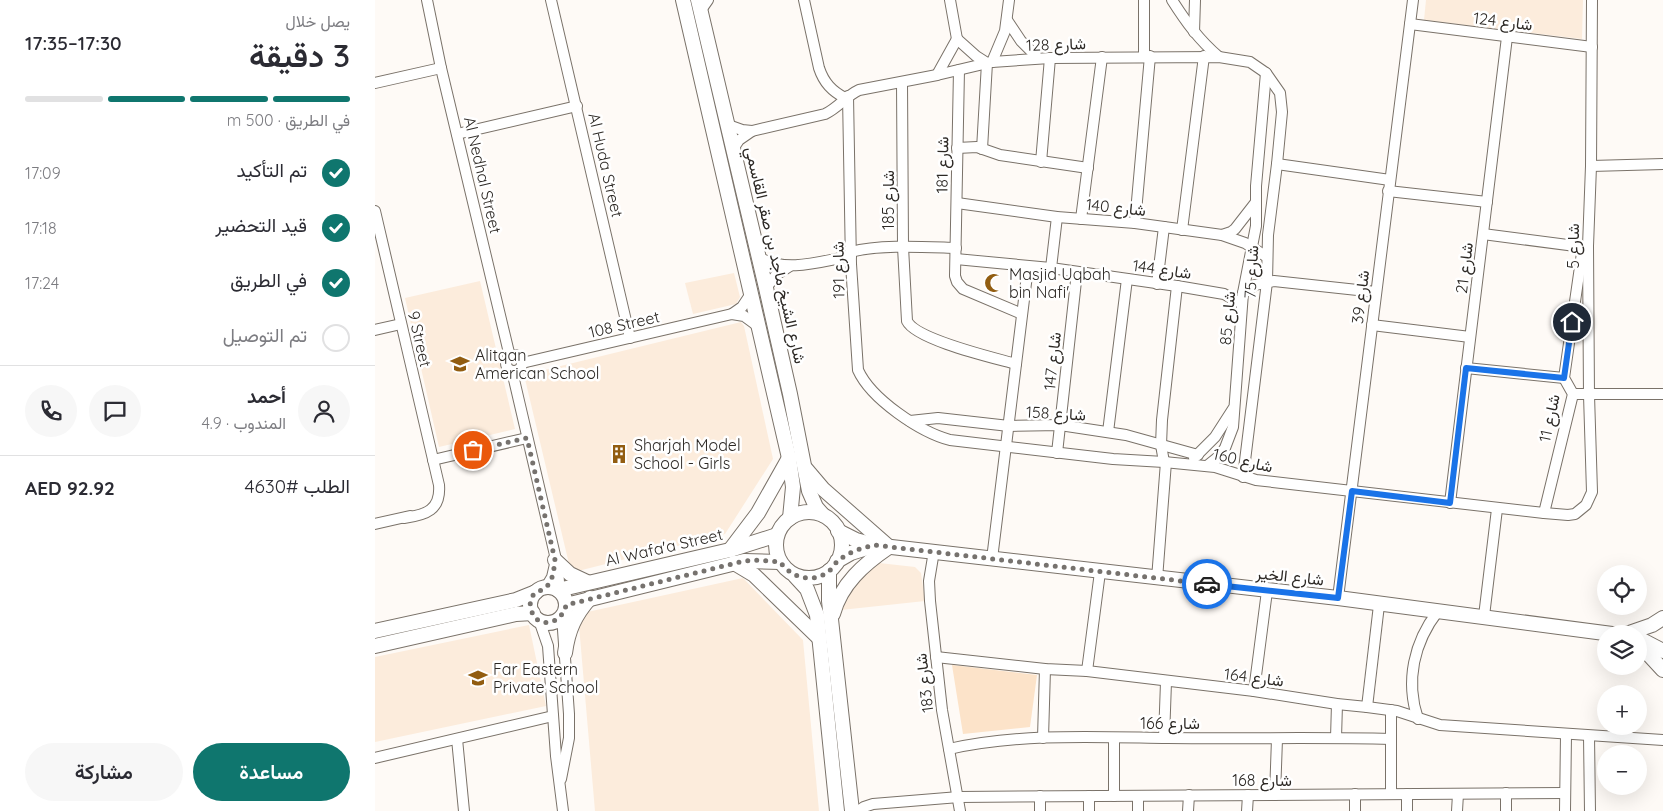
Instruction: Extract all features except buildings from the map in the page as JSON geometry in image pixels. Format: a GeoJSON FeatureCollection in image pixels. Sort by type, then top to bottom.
{"type":"FeatureCollection","features":[{"type":"Feature","properties":{"kind":"street","name":"Al Nedhal Street"},"geometry":{"type":"LineString","coordinates":[[427,0],[441,68],[510,357]]}},
{"type":"Feature","properties":{"kind":"street","name":"Al Huda Street"},"geometry":{"type":"LineString","coordinates":[[551,0],[630,338]]}},
{"type":"Feature","properties":{"kind":"street","name":"شارع الشيخ ماجد بن صقر القاسمي"},"geometry":{"type":"LineString","coordinates":[[683,0],[789,458],[793,487],[791,518]]}},
{"type":"Feature","properties":{"kind":"street"},"geometry":{"type":"LineString","coordinates":[[804,0],[819,68],[823,78],[828,86],[847,97]]}},
{"type":"Feature","properties":{"kind":"street"},"geometry":{"type":"LineString","coordinates":[[950,0],[957,39],[966,48],[990,62]]}},
{"type":"Feature","properties":{"kind":"street"},"geometry":{"type":"LineString","coordinates":[[982,149],[990,62],[1001,42],[1007,20],[1009,0]]}},
{"type":"Feature","properties":{"kind":"street"},"geometry":{"type":"LineString","coordinates":[[1135,223],[1147,56],[1144,0]]}},
{"type":"Feature","properties":{"kind":"street"},"geometry":{"type":"LineString","coordinates":[[1172,0],[1202,42],[1219,57]]}},
{"type":"Feature","properties":{"kind":"street"},"geometry":{"type":"LineString","coordinates":[[1194,32],[1195,0]]}},
{"type":"Feature","properties":{"kind":"street","name":"شارع 39"},"geometry":{"type":"LineString","coordinates":[[1338,598],[1413,0]]}},
{"type":"Feature","properties":{"kind":"street","name":"شارع 5"},"geometry":{"type":"LineString","coordinates":[[1592,0],[1589,210],[1589,395],[1592,492]]}},
{"type":"Feature","properties":{"kind":"street","name":"شارع الشيخ ماجد بن صقر القاسمي"},"geometry":{"type":"LineString","coordinates":[[702,3],[733,149],[767,288],[812,500],[823,515]]}},
{"type":"Feature","properties":{"kind":"street"},"geometry":{"type":"LineString","coordinates":[[1007,20],[1021,41],[1038,58]]}},
{"type":"Feature","properties":{"kind":"street","name":"شارع 124"},"geometry":{"type":"LineString","coordinates":[[1410,24],[1592,48]]}},
{"type":"Feature","properties":{"kind":"street","name":"شارع 21"},"geometry":{"type":"LineString","coordinates":[[1450,503],[1507,37]]}},
{"type":"Feature","properties":{"kind":"street"},"geometry":{"type":"LineString","coordinates":[[937,75],[957,39]]}},
{"type":"Feature","properties":{"kind":"street"},"geometry":{"type":"LineString","coordinates":[[1182,230],[1204,56]]}},
{"type":"Feature","properties":{"kind":"street","name":"شارع 128"},"geometry":{"type":"LineString","coordinates":[[753,131],[825,114],[847,97],[863,89],[937,75],[990,62],[1038,58],[1204,56],[1250,62],[1266,73]]}},
{"type":"Feature","properties":{"kind":"street"},"geometry":{"type":"LineString","coordinates":[[1081,219],[1102,57]]}},
{"type":"Feature","properties":{"kind":"street"},"geometry":{"type":"LineString","coordinates":[[1041,162],[1051,58]]}},
{"type":"Feature","properties":{"kind":"street"},"geometry":{"type":"LineString","coordinates":[[375,83],[441,68]]}},
{"type":"Feature","properties":{"kind":"street","name":"شارع 181"},"geometry":{"type":"LineString","coordinates":[[959,70],[955,276],[959,286],[1022,314]]}},
{"type":"Feature","properties":{"kind":"street","name":"شارع 75"},"geometry":{"type":"LineString","coordinates":[[1243,477],[1267,282],[1268,235],[1282,103],[1275,85],[1266,73]]}},
{"type":"Feature","properties":{"kind":"street","name":"شارع 85"},"geometry":{"type":"LineString","coordinates":[[1207,466],[1225,448],[1233,427],[1243,293],[1256,226],[1256,186],[1266,73]]}},
{"type":"Feature","properties":{"kind":"street","name":"شارع 185"},"geometry":{"type":"LineString","coordinates":[[902,82],[903,247],[906,317],[909,325],[952,346],[1016,364]]}},
{"type":"Feature","properties":{"kind":"street","name":"شارع 191"},"geometry":{"type":"LineString","coordinates":[[847,97],[851,254],[858,370],[870,387],[910,421]]}},
{"type":"Feature","properties":{"kind":"street"},"geometry":{"type":"LineString","coordinates":[[457,134],[577,106]]}},
{"type":"Feature","properties":{"kind":"street"},"geometry":{"type":"LineString","coordinates":[[728,125],[742,130],[753,131]]}},
{"type":"Feature","properties":{"kind":"street"},"geometry":{"type":"LineString","coordinates":[[733,149],[739,140],[753,131]]}},
{"type":"Feature","properties":{"kind":"street"},"geometry":{"type":"LineString","coordinates":[[957,148],[982,149],[1000,156],[1089,168]]}},
{"type":"Feature","properties":{"kind":"street"},"geometry":{"type":"LineString","coordinates":[[1277,164],[1390,180]]}},
{"type":"Feature","properties":{"kind":"street"},"geometry":{"type":"LineString","coordinates":[[1591,166],[1663,164]]}},
{"type":"Feature","properties":{"kind":"street"},"geometry":{"type":"LineString","coordinates":[[1389,192],[1487,202]]}},
{"type":"Feature","properties":{"kind":"street"},"geometry":{"type":"LineString","coordinates":[[1222,235],[1235,229],[1256,202]]}},
{"type":"Feature","properties":{"kind":"street","name":"شارع 140"},"geometry":{"type":"LineString","coordinates":[[957,203],[1057,217],[1135,223],[1222,235],[1252,247],[1267,257]]}},
{"type":"Feature","properties":{"kind":"street","name":"شارع 11"},"geometry":{"type":"LineString","coordinates":[[1544,513],[1573,394],[1564,378],[1589,210]]}},
{"type":"Feature","properties":{"kind":"street","name":"9 Street"},"geometry":{"type":"LineString","coordinates":[[375,211],[439,491],[435,506],[421,515],[375,524]]}},
{"type":"Feature","properties":{"kind":"street"},"geometry":{"type":"LineString","coordinates":[[1051,268],[1057,217]]}},
{"type":"Feature","properties":{"kind":"street"},"geometry":{"type":"LineString","coordinates":[[1157,284],[1164,228]]}},
{"type":"Feature","properties":{"kind":"street"},"geometry":{"type":"LineString","coordinates":[[1483,234],[1583,247]]}},
{"type":"Feature","properties":{"kind":"street"},"geometry":{"type":"LineString","coordinates":[[760,258],[774,264],[789,266],[851,254],[864,249],[903,247],[956,248]]}},
{"type":"Feature","properties":{"kind":"street","name":"شارع 144"},"geometry":{"type":"LineString","coordinates":[[956,260],[1051,268],[1177,286],[1224,294],[1242,304]]}},
{"type":"Feature","properties":{"kind":"street"},"geometry":{"type":"LineString","coordinates":[[767,288],[776,275],[789,266]]}},
{"type":"Feature","properties":{"kind":"street"},"geometry":{"type":"LineString","coordinates":[[992,559],[1028,267]]}},
{"type":"Feature","properties":{"kind":"street","name":"شارع 147"},"geometry":{"type":"LineString","coordinates":[[1057,453],[1077,272]]}},
{"type":"Feature","properties":{"kind":"street"},"geometry":{"type":"LineString","coordinates":[[1108,432],[1127,279]]}},
{"type":"Feature","properties":{"kind":"street"},"geometry":{"type":"LineString","coordinates":[[1243,293],[1255,285],[1279,280],[1376,292]]}},
{"type":"Feature","properties":{"kind":"street"},"geometry":{"type":"LineString","coordinates":[[1157,579],[1165,462],[1161,445],[1162,420],[1177,286]]}},
{"type":"Feature","properties":{"kind":"street"},"geometry":{"type":"LineString","coordinates":[[732,314],[742,307],[752,292]]}},
{"type":"Feature","properties":{"kind":"street"},"geometry":{"type":"LineString","coordinates":[[732,314],[744,316],[759,327]]}},
{"type":"Feature","properties":{"kind":"street","name":"108 Street"},"geometry":{"type":"LineString","coordinates":[[522,362],[732,314]]}},
{"type":"Feature","properties":{"kind":"street"},"geometry":{"type":"LineString","coordinates":[[375,330],[401,324]]}},
{"type":"Feature","properties":{"kind":"street"},"geometry":{"type":"LineString","coordinates":[[1372,325],[1470,337]]}},
{"type":"Feature","properties":{"kind":"street"},"geometry":{"type":"LineString","coordinates":[[512,371],[519,369],[522,362],[518,356],[510,357],[507,360],[507,366],[512,371],[555,560],[549,590]]}},
{"type":"Feature","properties":{"kind":"street"},"geometry":{"type":"LineString","coordinates":[[1466,368],[1564,378]]}},
{"type":"Feature","properties":{"kind":"street"},"geometry":{"type":"LineString","coordinates":[[1573,394],[1663,394]]}},
{"type":"Feature","properties":{"kind":"street"},"geometry":{"type":"LineString","coordinates":[[1187,464],[1198,455],[1222,427],[1235,406]]}},
{"type":"Feature","properties":{"kind":"street","name":"شارع 158"},"geometry":{"type":"LineString","coordinates":[[910,421],[938,418],[1009,426],[1060,425],[1108,432],[1198,455]]}},
{"type":"Feature","properties":{"kind":"street","name":"شارع 160"},"geometry":{"type":"LineString","coordinates":[[910,421],[929,432],[951,440],[1123,460],[1207,466],[1222,468],[1255,480],[1497,509],[1575,514],[1586,505],[1592,492]]}},
{"type":"Feature","properties":{"kind":"street"},"geometry":{"type":"LineString","coordinates":[[1233,427],[1249,430]]}},
{"type":"Feature","properties":{"kind":"street"},"geometry":{"type":"LineString","coordinates":[[433,460],[527,438]]}},
{"type":"Feature","properties":{"kind":"street"},"geometry":{"type":"LineString","coordinates":[[789,458],[732,557],[755,575],[820,639]]}},
{"type":"Feature","properties":{"kind":"street"},"geometry":{"type":"LineString","coordinates":[[806,469],[823,489],[889,547],[869,562],[848,583],[838,598],[831,620]]}},
{"type":"Feature","properties":{"kind":"street"},"geometry":{"type":"LineString","coordinates":[[1484,616],[1497,509]]}},
{"type":"Feature","properties":{"kind":"street"},"geometry":{"type":"LineString","coordinates":[[837,811],[815,606],[807,589],[795,576],[784,568],[776,549],[777,535],[782,526],[791,518],[806,512],[823,515],[829,519],[838,530],[841,546],[833,566],[828,591],[853,811]]}},
{"type":"Feature","properties":{"kind":"street","name":"شارع الخير"},"geometry":{"type":"LineString","coordinates":[[838,530],[855,540],[874,545],[1267,592],[1338,598],[1379,605],[1484,616],[1597,632]]}},
{"type":"Feature","properties":{"kind":"street","name":"Al Wafa'a Street"},"geometry":{"type":"LineString","coordinates":[[564,610],[591,598],[732,557],[777,535]]}},
{"type":"Feature","properties":{"kind":"street","name":"شارع الخير"},"geometry":{"type":"LineString","coordinates":[[833,566],[859,550],[874,545]]}},
{"type":"Feature","properties":{"kind":"street","name":"شارع 183"},"geometry":{"type":"LineString","coordinates":[[934,551],[929,581],[936,657],[960,811]]}},
{"type":"Feature","properties":{"kind":"street","name":"Al Wafa'a Street"},"geometry":{"type":"LineString","coordinates":[[375,631],[516,600],[549,590],[587,582],[732,557],[780,562]]}},
{"type":"Feature","properties":{"kind":"street"},"geometry":{"type":"LineString","coordinates":[[555,560],[570,574],[587,582]]}},
{"type":"Feature","properties":{"kind":"street"},"geometry":{"type":"LineString","coordinates":[[795,576],[809,578],[823,575],[833,566]]}},
{"type":"Feature","properties":{"kind":"street"},"geometry":{"type":"LineString","coordinates":[[1087,671],[1100,572]]}},
{"type":"Feature","properties":{"kind":"street"},"geometry":{"type":"LineString","coordinates":[[560,782],[569,738],[564,610],[563,594],[549,590],[531,600],[548,646],[555,756],[563,811]]}},
{"type":"Feature","properties":{"kind":"street"},"geometry":{"type":"LineString","coordinates":[[1254,691],[1267,592]]}},
{"type":"Feature","properties":{"kind":"street"},"geometry":{"type":"LineString","coordinates":[[565,653],[572,623],[591,598]]}},
{"type":"Feature","properties":{"kind":"street"},"geometry":{"type":"LineString","coordinates":[[1367,707],[1379,605]]}},
{"type":"Feature","properties":{"kind":"street"},"geometry":{"type":"LineString","coordinates":[[375,646],[516,614],[536,617],[549,622],[558,619],[564,610]]}},
{"type":"Feature","properties":{"kind":"street"},"geometry":{"type":"LineString","coordinates":[[1418,719],[1412,692],[1413,664],[1423,636],[1438,611]]}},
{"type":"Feature","properties":{"kind":"street"},"geometry":{"type":"LineString","coordinates":[[1647,627],[1663,618]]}},
{"type":"Feature","properties":{"kind":"street"},"geometry":{"type":"LineString","coordinates":[[1647,633],[1663,630]]}},
{"type":"Feature","properties":{"kind":"street"},"geometry":{"type":"LineString","coordinates":[[1647,643],[1663,651]]}},
{"type":"Feature","properties":{"kind":"street"},"geometry":{"type":"LineString","coordinates":[[1647,653],[1663,670]]}},
{"type":"Feature","properties":{"kind":"street","name":"شارع 164"},"geometry":{"type":"LineString","coordinates":[[936,657],[1045,669],[1087,671],[1166,682],[1254,691],[1391,710],[1445,726],[1663,740]]}},
{"type":"Feature","properties":{"kind":"street"},"geometry":{"type":"LineString","coordinates":[[1043,738],[1045,669]]}},
{"type":"Feature","properties":{"kind":"street"},"geometry":{"type":"LineString","coordinates":[[1164,738],[1166,682]]}},
{"type":"Feature","properties":{"kind":"street"},"geometry":{"type":"LineString","coordinates":[[1337,704],[1337,738]]}},
{"type":"Feature","properties":{"kind":"street"},"geometry":{"type":"LineString","coordinates":[[1391,710],[1391,794]]}},
{"type":"Feature","properties":{"kind":"street"},"geometry":{"type":"LineString","coordinates":[[375,758],[553,716]]}},
{"type":"Feature","properties":{"kind":"street"},"geometry":{"type":"LineString","coordinates":[[1565,811],[1566,735]]}},
{"type":"Feature","properties":{"kind":"street"},"geometry":{"type":"LineString","coordinates":[[1589,736],[1590,811]]}},
{"type":"Feature","properties":{"kind":"street","name":"شارع 166"},"geometry":{"type":"LineString","coordinates":[[949,749],[987,741],[1043,738],[1391,739]]}},
{"type":"Feature","properties":{"kind":"street"},"geometry":{"type":"LineString","coordinates":[[1114,738],[1114,796]]}},
{"type":"Feature","properties":{"kind":"street"},"geometry":{"type":"LineString","coordinates":[[457,739],[464,811]]}},
{"type":"Feature","properties":{"kind":"street"},"geometry":{"type":"LineString","coordinates":[[1275,795],[1277,739]]}},
{"type":"Feature","properties":{"kind":"street"},"geometry":{"type":"LineString","coordinates":[[850,792],[860,800],[873,804]]}},
{"type":"Feature","properties":{"kind":"street"},"geometry":{"type":"LineString","coordinates":[[1506,793],[1506,811]]}},
{"type":"Feature","properties":{"kind":"street","name":"شارع 168"},"geometry":{"type":"LineString","coordinates":[[873,804],[959,797],[1565,793]]}},
{"type":"Feature","properties":{"kind":"street"},"geometry":{"type":"LineString","coordinates":[[1355,794],[1355,811]]}},
{"type":"Feature","properties":{"kind":"street"},"geometry":{"type":"LineString","coordinates":[[1407,794],[1407,811]]}},
{"type":"Feature","properties":{"kind":"street"},"geometry":{"type":"LineString","coordinates":[[1457,811],[1458,794]]}},
{"type":"Feature","properties":{"kind":"street"},"geometry":{"type":"LineString","coordinates":[[1188,811],[1189,795]]}},
{"type":"Feature","properties":{"kind":"street"},"geometry":{"type":"LineString","coordinates":[[1247,795],[1247,811]]}},
{"type":"Feature","properties":{"kind":"street"},"geometry":{"type":"LineString","coordinates":[[1040,796],[1040,811]]}},
{"type":"Feature","properties":{"kind":"street"},"geometry":{"type":"LineString","coordinates":[[1089,796],[1089,811]]}},
{"type":"Feature","properties":{"kind":"street"},"geometry":{"type":"LineString","coordinates":[[1138,796],[1138,811]]}},
{"type":"Feature","properties":{"kind":"street"},"geometry":{"type":"LineString","coordinates":[[858,811],[873,804]]}},
{"type":"Feature","properties":{"kind":"shaded area"},"geometry":{"type":"Polygon","coordinates":[[[1426,0],[1583,0],[1582,39],[1424,20],[1426,0]]]}},
{"type":"Feature","properties":{"kind":"shaded area"},"geometry":{"type":"Polygon","coordinates":[[[734,273],[740,297],[736,304],[693,314],[685,283],[734,273]]]}},
{"type":"Feature","properties":{"kind":"shaded area","name":"Alitqan American School"},"geometry":{"type":"Polygon","coordinates":[[[480,281],[515,429],[439,447],[405,298],[480,281]]]}},
{"type":"Feature","properties":{"kind":"shaded area"},"geometry":{"type":"Polygon","coordinates":[[[741,322],[744,326],[773,459],[725,534],[578,571],[570,568],[525,379],[528,374],[741,322]]]}},
{"type":"Feature","properties":{"kind":"shaded area"},"geometry":{"type":"Polygon","coordinates":[[[879,563],[915,567],[921,573],[925,601],[841,610],[843,594],[879,563]]]}},
{"type":"Feature","properties":{"kind":"shaded area"},"geometry":{"type":"Polygon","coordinates":[[[743,578],[803,640],[819,811],[595,811],[578,614],[743,578]]]}},
{"type":"Feature","properties":{"kind":"shaded area","name":"Far Eastern Private School"},"geometry":{"type":"Polygon","coordinates":[[[529,625],[546,706],[375,742],[375,657],[529,625]]]}},
{"type":"Feature","properties":{"kind":"shaded area"},"geometry":{"type":"Polygon","coordinates":[[[952,665],[1037,675],[1030,727],[963,734],[952,665]]]}},
{"type":"Feature","properties":{"kind":"way so far"},"geometry":{"type":"LineString","coordinates":[[473,450],[527,438],[555,560],[549,582],[546,587],[536,592],[530,604],[533,613],[539,620],[544,622],[554,621],[562,616],[566,605],[744,561],[767,560],[780,562],[784,568],[795,576],[802,578],[816,577],[829,572],[837,561],[844,557],[874,545],[1207,584]]}},
{"type":"Feature","properties":{"kind":"place","name":"Masjid Uqbah bin Nafi'"},"geometry":{"type":"Point","coordinates":[994,283]}},
{"type":"Feature","properties":{"kind":"place","name":"Alitqan American School"},"geometry":{"type":"Point","coordinates":[460,364]}},
{"type":"Feature","properties":{"kind":"place","name":"Sharjah Model School - Girls"},"geometry":{"type":"Point","coordinates":[619,454]}},
{"type":"Feature","properties":{"kind":"place","name":"Far Eastern Private School"},"geometry":{"type":"Point","coordinates":[478,678]}},
{"type":"Feature","properties":{"kind":"route"},"geometry":{"type":"LineString","coordinates":[[1207,584],[1267,592],[1338,598],[1352,491],[1450,503],[1466,368],[1564,378],[1572,322]]}}]}
